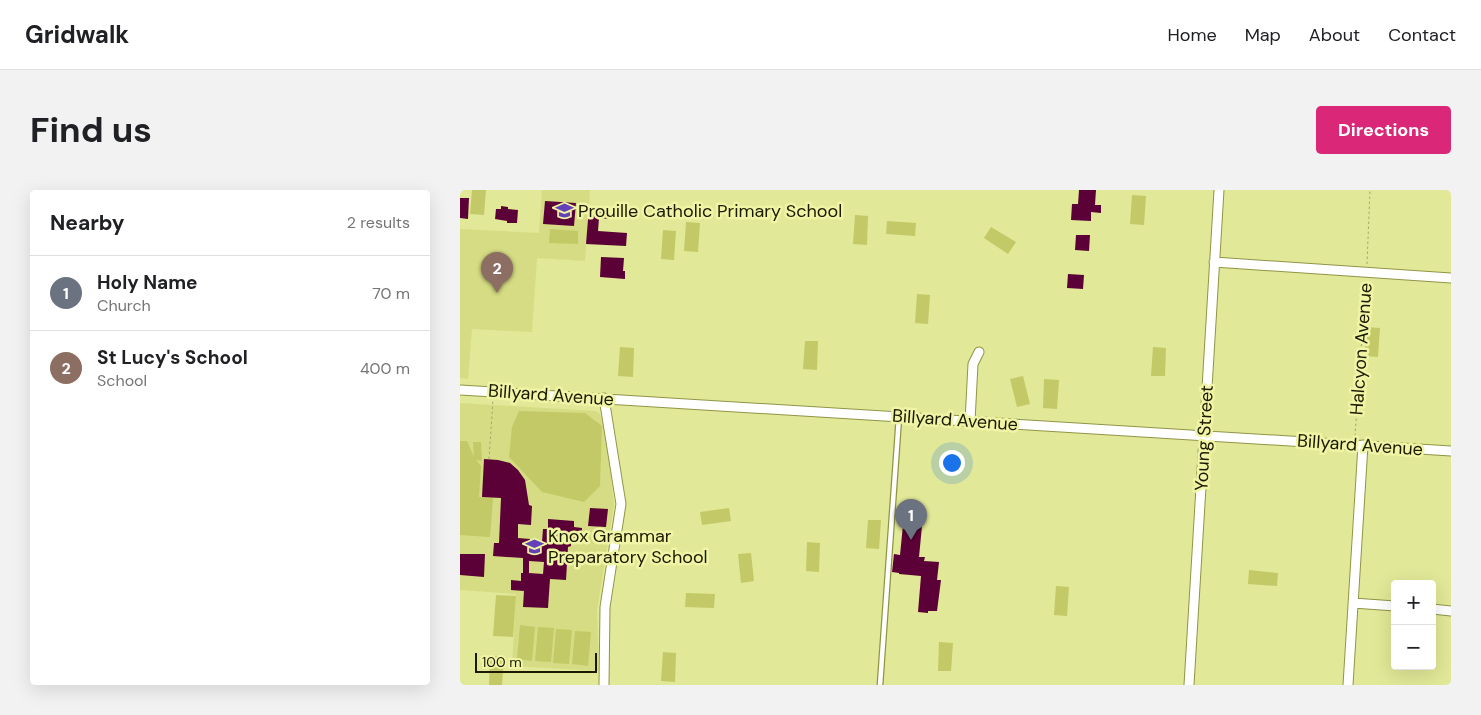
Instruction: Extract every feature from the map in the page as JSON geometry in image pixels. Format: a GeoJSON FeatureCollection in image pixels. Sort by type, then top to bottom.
{"type":"FeatureCollection","features":[{"type":"Feature","properties":{"kind":"street","name":"Young Street"},"geometry":{"type":"LineString","coordinates":[[1189,685],[1219,190]]}},
{"type":"Feature","properties":{"kind":"street"},"geometry":{"type":"LineString","coordinates":[[1214,262],[1451,278]]}},
{"type":"Feature","properties":{"kind":"street"},"geometry":{"type":"LineString","coordinates":[[970,421],[973,364],[979,352]]}},
{"type":"Feature","properties":{"kind":"street","name":"Billyard Avenue"},"geometry":{"type":"LineString","coordinates":[[460,390],[1451,451]]}},
{"type":"Feature","properties":{"kind":"street"},"geometry":{"type":"LineString","coordinates":[[604,398],[621,504],[605,606],[604,685]]}},
{"type":"Feature","properties":{"kind":"street"},"geometry":{"type":"LineString","coordinates":[[1348,685],[1363,445]]}},
{"type":"Feature","properties":{"kind":"street"},"geometry":{"type":"LineString","coordinates":[[1353,603],[1391,606]]}},
{"type":"Feature","properties":{"kind":"street"},"geometry":{"type":"LineString","coordinates":[[1436,609],[1451,611]]}},
{"type":"Feature","properties":{"kind":"lane"},"geometry":{"type":"LineString","coordinates":[[880,685],[899,417]]}},
{"type":"Feature","properties":{"kind":"path","name":"Halcyon Avenue"},"geometry":{"type":"LineString","coordinates":[[1363,445],[1355,436],[1367,272],[1370,190]]}},
{"type":"Feature","properties":{"kind":"path"},"geometry":{"type":"LineString","coordinates":[[489,459],[492,406]]}},
{"type":"Feature","properties":{"kind":"shaded area"},"geometry":{"type":"Polygon","coordinates":[[[472,190],[486,190],[484,215],[470,214],[472,190]]]}},
{"type":"Feature","properties":{"kind":"shaded area"},"geometry":{"type":"Polygon","coordinates":[[[542,190],[590,190],[585,261],[537,258],[532,332],[472,329],[468,379],[460,378],[460,229],[539,233],[542,190]]]}},
{"type":"Feature","properties":{"kind":"shaded area"},"geometry":{"type":"Polygon","coordinates":[[[1132,195],[1146,196],[1144,225],[1130,224],[1132,195]]]}},
{"type":"Feature","properties":{"kind":"shaded area"},"geometry":{"type":"Polygon","coordinates":[[[855,215],[868,216],[867,245],[853,244],[855,215]]]}},
{"type":"Feature","properties":{"kind":"shaded area"},"geometry":{"type":"Polygon","coordinates":[[[887,221],[916,223],[915,236],[886,234],[887,221]]]}},
{"type":"Feature","properties":{"kind":"shaded area"},"geometry":{"type":"Polygon","coordinates":[[[686,222],[700,223],[698,252],[684,251],[686,222]]]}},
{"type":"Feature","properties":{"kind":"shaded area"},"geometry":{"type":"Polygon","coordinates":[[[991,227],[1016,242],[1008,254],[984,238],[991,227]]]}},
{"type":"Feature","properties":{"kind":"shaded area"},"geometry":{"type":"Polygon","coordinates":[[[550,229],[578,231],[578,244],[549,243],[550,229]]]}},
{"type":"Feature","properties":{"kind":"shaded area"},"geometry":{"type":"Polygon","coordinates":[[[663,230],[676,231],[674,260],[661,259],[663,230]]]}},
{"type":"Feature","properties":{"kind":"shaded area"},"geometry":{"type":"Polygon","coordinates":[[[917,294],[930,295],[928,324],[915,323],[917,294]]]}},
{"type":"Feature","properties":{"kind":"shaded area"},"geometry":{"type":"Polygon","coordinates":[[[1366,327],[1380,328],[1378,357],[1365,356],[1366,327]]]}},
{"type":"Feature","properties":{"kind":"shaded area"},"geometry":{"type":"Polygon","coordinates":[[[805,341],[818,341],[817,370],[803,369],[805,341]]]}},
{"type":"Feature","properties":{"kind":"shaded area"},"geometry":{"type":"Polygon","coordinates":[[[620,347],[634,348],[633,377],[618,376],[620,347]]]}},
{"type":"Feature","properties":{"kind":"shaded area"},"geometry":{"type":"Polygon","coordinates":[[[1153,347],[1166,348],[1165,376],[1151,376],[1153,347]]]}},
{"type":"Feature","properties":{"kind":"shaded area"},"geometry":{"type":"Polygon","coordinates":[[[1023,376],[1030,404],[1017,407],[1010,379],[1023,376]]]}},
{"type":"Feature","properties":{"kind":"shaded area"},"geometry":{"type":"Polygon","coordinates":[[[1044,379],[1059,380],[1057,409],[1043,408],[1044,379]]]}},
{"type":"Feature","properties":{"kind":"shaded area","name":"Knox Grammar Preparatory School"},"geometry":{"type":"Polygon","coordinates":[[[460,403],[595,411],[599,413],[607,435],[614,505],[597,610],[599,671],[512,666],[516,594],[460,590],[460,403]]]}},
{"type":"Feature","properties":{"kind":"shaded area"},"geometry":{"type":"Polygon","coordinates":[[[519,411],[585,413],[602,426],[600,486],[584,502],[542,492],[509,457],[512,427],[519,411]]]}},
{"type":"Feature","properties":{"kind":"shaded area"},"geometry":{"type":"Polygon","coordinates":[[[460,441],[467,441],[474,457],[473,442],[481,442],[482,461],[476,460],[481,466],[479,497],[493,498],[490,537],[460,535],[460,441]]]}},
{"type":"Feature","properties":{"kind":"shaded area"},"geometry":{"type":"Polygon","coordinates":[[[729,508],[731,521],[702,525],[700,512],[729,508]]]}},
{"type":"Feature","properties":{"kind":"shaded area"},"geometry":{"type":"Polygon","coordinates":[[[868,520],[881,520],[879,549],[866,548],[868,520]]]}},
{"type":"Feature","properties":{"kind":"shaded area"},"geometry":{"type":"Polygon","coordinates":[[[807,542],[820,543],[819,572],[806,571],[807,542]]]}},
{"type":"Feature","properties":{"kind":"shaded area"},"geometry":{"type":"Polygon","coordinates":[[[751,553],[754,581],[741,583],[738,554],[751,553]]]}},
{"type":"Feature","properties":{"kind":"shaded area"},"geometry":{"type":"Polygon","coordinates":[[[1249,570],[1278,573],[1277,586],[1248,584],[1249,570]]]}},
{"type":"Feature","properties":{"kind":"shaded area"},"geometry":{"type":"Polygon","coordinates":[[[1056,586],[1069,587],[1067,616],[1054,615],[1056,586]]]}},
{"type":"Feature","properties":{"kind":"shaded area"},"geometry":{"type":"Polygon","coordinates":[[[686,593],[715,594],[714,608],[685,607],[686,593]]]}},
{"type":"Feature","properties":{"kind":"shaded area"},"geometry":{"type":"Polygon","coordinates":[[[496,595],[516,596],[513,637],[493,636],[496,595]]]}},
{"type":"Feature","properties":{"kind":"shaded area"},"geometry":{"type":"Polygon","coordinates":[[[520,625],[535,627],[532,661],[517,659],[520,625]]]}},
{"type":"Feature","properties":{"kind":"shaded area"},"geometry":{"type":"Polygon","coordinates":[[[538,627],[554,628],[551,662],[535,661],[538,627]]]}},
{"type":"Feature","properties":{"kind":"shaded area"},"geometry":{"type":"Polygon","coordinates":[[[556,629],[572,630],[569,664],[553,663],[556,629]]]}},
{"type":"Feature","properties":{"kind":"shaded area"},"geometry":{"type":"Polygon","coordinates":[[[575,631],[591,632],[588,666],[572,664],[575,631]]]}},
{"type":"Feature","properties":{"kind":"shaded area"},"geometry":{"type":"Polygon","coordinates":[[[939,642],[953,643],[951,671],[938,671],[939,642]]]}},
{"type":"Feature","properties":{"kind":"shaded area"},"geometry":{"type":"Polygon","coordinates":[[[663,652],[676,653],[675,682],[661,681],[663,652]]]}},
{"type":"Feature","properties":{"kind":"shaded area"},"geometry":{"type":"Polygon","coordinates":[[[490,656],[504,656],[502,685],[489,685],[490,656]]]}},
{"type":"Feature","properties":{"kind":"building"},"geometry":{"type":"Polygon","coordinates":[[[1079,190],[1096,190],[1095,205],[1101,205],[1101,213],[1091,212],[1091,221],[1071,220],[1072,204],[1078,204],[1079,190]]]}},
{"type":"Feature","properties":{"kind":"building"},"geometry":{"type":"Polygon","coordinates":[[[460,198],[469,198],[468,219],[460,218],[460,198]]]}},
{"type":"Feature","properties":{"kind":"building"},"geometry":{"type":"Polygon","coordinates":[[[545,201],[576,203],[574,226],[543,224],[545,201]]]}},
{"type":"Feature","properties":{"kind":"building"},"geometry":{"type":"Polygon","coordinates":[[[501,206],[518,210],[517,223],[507,223],[507,221],[495,219],[496,209],[501,209],[501,206]]]}},
{"type":"Feature","properties":{"kind":"building"},"geometry":{"type":"Polygon","coordinates":[[[589,207],[611,208],[610,219],[599,218],[598,231],[627,233],[626,246],[586,244],[589,207]]]}},
{"type":"Feature","properties":{"kind":"building"},"geometry":{"type":"Polygon","coordinates":[[[1076,235],[1090,235],[1089,251],[1075,250],[1076,235]]]}},
{"type":"Feature","properties":{"kind":"building"},"geometry":{"type":"Polygon","coordinates":[[[601,257],[624,258],[623,271],[625,271],[625,279],[600,277],[601,257]]]}},
{"type":"Feature","properties":{"kind":"building"},"geometry":{"type":"Polygon","coordinates":[[[1068,274],[1084,275],[1083,289],[1067,288],[1068,274]]]}},
{"type":"Feature","properties":{"kind":"building"},"geometry":{"type":"Polygon","coordinates":[[[484,459],[510,463],[525,480],[529,505],[532,506],[531,525],[518,524],[518,538],[542,542],[543,529],[548,529],[548,519],[574,521],[574,527],[582,528],[581,542],[571,542],[571,546],[568,547],[566,580],[550,579],[548,608],[523,607],[524,591],[511,590],[511,580],[521,581],[523,558],[493,556],[494,543],[499,543],[501,498],[482,497],[484,459]],[[529,561],[529,573],[543,574],[544,562],[529,561]]]}},
{"type":"Feature","properties":{"kind":"building"},"geometry":{"type":"Polygon","coordinates":[[[590,508],[608,509],[606,527],[588,526],[590,508]]]}},
{"type":"Feature","properties":{"kind":"building"},"geometry":{"type":"Polygon","coordinates":[[[903,525],[922,526],[919,557],[925,557],[924,561],[939,562],[937,580],[941,580],[937,611],[928,611],[928,613],[918,612],[921,576],[892,572],[894,554],[900,555],[903,525]]]}},
{"type":"Feature","properties":{"kind":"building"},"geometry":{"type":"Polygon","coordinates":[[[460,554],[485,554],[484,577],[460,575],[460,554]]]}},
{"type":"Feature","properties":{"kind":"place","name":"Prouille Catholic Primary School"},"geometry":{"type":"Point","coordinates":[564,211]}},
{"type":"Feature","properties":{"kind":"place","name":"St Lucy's School"},"geometry":{"type":"Point","coordinates":[497,293]}},
{"type":"Feature","properties":{"kind":"place","name":"Holy Name"},"geometry":{"type":"Point","coordinates":[911,540]}},
{"type":"Feature","properties":{"kind":"place","name":"Knox Grammar Preparatory School"},"geometry":{"type":"Point","coordinates":[534,546]}}]}
